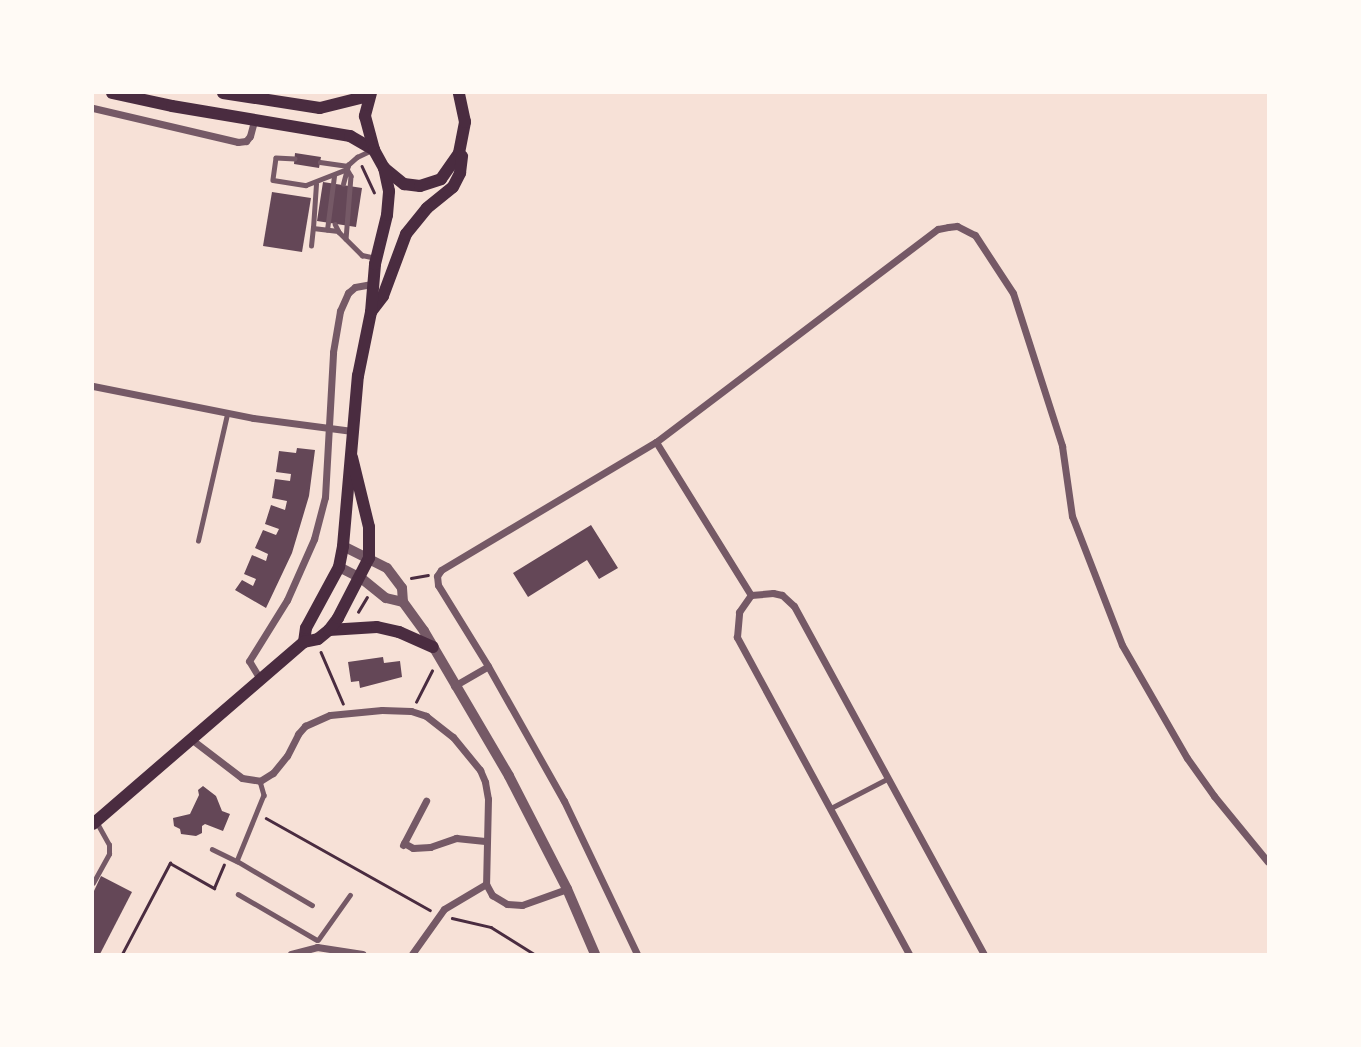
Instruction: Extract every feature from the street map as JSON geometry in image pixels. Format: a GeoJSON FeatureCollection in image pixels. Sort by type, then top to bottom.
{"type":"FeatureCollection","features":[{"type":"Feature","properties":{"kind":"main road"},"geometry":{"type":"LineString","coordinates":[[113,93],[253,126],[350,136],[374,150]]}},
{"type":"Feature","properties":{"kind":"main road"},"geometry":{"type":"LineString","coordinates":[[223,93],[320,108],[369,94],[365,116],[374,150],[383,168],[389,198],[372,284],[372,312],[358,376],[344,546],[339,567],[306,628],[304,642]]}},
{"type":"Feature","properties":{"kind":"main road"},"geometry":{"type":"LineString","coordinates":[[372,312],[383,296],[406,234],[427,208],[453,187],[458,177],[465,122],[459,93]]}},
{"type":"Feature","properties":{"kind":"main road"},"geometry":{"type":"LineString","coordinates":[[383,168],[404,184],[432,183],[450,170],[462,145]]}},
{"type":"Feature","properties":{"kind":"main road"},"geometry":{"type":"LineString","coordinates":[[94,823],[304,642],[318,639],[329,630],[369,558],[369,527],[352,457]]}},
{"type":"Feature","properties":{"kind":"main road"},"geometry":{"type":"LineString","coordinates":[[329,630],[377,626],[399,632],[436,652]]}},
{"type":"Feature","properties":{"kind":"street"},"geometry":{"type":"LineString","coordinates":[[93,108],[238,142],[246,141],[253,126]]}},
{"type":"Feature","properties":{"kind":"street"},"geometry":{"type":"LineString","coordinates":[[637,954],[564,801],[438,584],[437,576],[441,570],[656,442],[938,229],[957,226],[975,235],[1013,293],[1062,446],[1072,516],[1122,645],[1187,758],[1213,796],[1268,862]]}},
{"type":"Feature","properties":{"kind":"street"},"geometry":{"type":"LineString","coordinates":[[260,679],[248,661],[287,600],[314,539],[325,497],[331,429],[333,352],[341,311],[348,293],[355,287],[372,284]]}},
{"type":"Feature","properties":{"kind":"street"},"geometry":{"type":"LineString","coordinates":[[93,386],[227,414],[352,431]]}},
{"type":"Feature","properties":{"kind":"street"},"geometry":{"type":"LineString","coordinates":[[656,442],[751,595]]}},
{"type":"Feature","properties":{"kind":"street"},"geometry":{"type":"LineString","coordinates":[[344,546],[391,573],[402,588],[403,602],[436,652],[509,776],[567,889],[595,954]]}},
{"type":"Feature","properties":{"kind":"street"},"geometry":{"type":"LineString","coordinates":[[339,567],[360,578],[386,598],[403,602]]}},
{"type":"Feature","properties":{"kind":"street"},"geometry":{"type":"LineString","coordinates":[[909,954],[737,637],[739,612],[751,595],[782,595],[794,606],[984,954]]}},
{"type":"Feature","properties":{"kind":"street"},"geometry":{"type":"LineString","coordinates":[[454,686],[488,666]]}},
{"type":"Feature","properties":{"kind":"street"},"geometry":{"type":"LineString","coordinates":[[191,739],[242,778],[260,781],[273,773],[287,757],[305,726],[330,715],[411,711],[440,726],[480,770],[488,799],[486,884],[492,895],[507,904],[522,905],[567,889]]}},
{"type":"Feature","properties":{"kind":"street"},"geometry":{"type":"LineString","coordinates":[[426,802],[403,844],[413,848],[430,847],[456,838],[485,841]]}},
{"type":"Feature","properties":{"kind":"street"},"geometry":{"type":"LineString","coordinates":[[414,954],[440,917],[461,897],[486,884]]}},
{"type":"Feature","properties":{"kind":"street"},"geometry":{"type":"LineString","coordinates":[[291,954],[317,944],[362,954]]}},
{"type":"Feature","properties":{"kind":"lane"},"geometry":{"type":"LineString","coordinates":[[343,184],[348,168],[356,157],[374,150]]}},
{"type":"Feature","properties":{"kind":"lane"},"geometry":{"type":"LineString","coordinates":[[295,159],[276,158],[273,180],[316,184],[348,168]]}},
{"type":"Feature","properties":{"kind":"lane"},"geometry":{"type":"LineString","coordinates":[[320,162],[348,168]]}},
{"type":"Feature","properties":{"kind":"lane"},"geometry":{"type":"LineString","coordinates":[[346,239],[351,176],[348,168]]}},
{"type":"Feature","properties":{"kind":"lane"},"geometry":{"type":"LineString","coordinates":[[327,230],[334,175]]}},
{"type":"Feature","properties":{"kind":"lane"},"geometry":{"type":"LineString","coordinates":[[311,246],[316,184]]}},
{"type":"Feature","properties":{"kind":"lane"},"geometry":{"type":"LineString","coordinates":[[335,224],[339,232],[362,255],[376,258]]}},
{"type":"Feature","properties":{"kind":"lane"},"geometry":{"type":"LineString","coordinates":[[313,228],[339,232]]}},
{"type":"Feature","properties":{"kind":"lane"},"geometry":{"type":"LineString","coordinates":[[198,541],[227,414]]}},
{"type":"Feature","properties":{"kind":"lane"},"geometry":{"type":"LineString","coordinates":[[831,808],[888,778]]}},
{"type":"Feature","properties":{"kind":"lane"},"geometry":{"type":"LineString","coordinates":[[237,861],[264,795],[260,781]]}},
{"type":"Feature","properties":{"kind":"lane"},"geometry":{"type":"LineString","coordinates":[[93,883],[108,854],[109,845],[94,823]]}},
{"type":"Feature","properties":{"kind":"lane"},"geometry":{"type":"LineString","coordinates":[[212,849],[312,905]]}},
{"type":"Feature","properties":{"kind":"lane"},"geometry":{"type":"LineString","coordinates":[[238,894],[317,944],[350,895]]}},
{"type":"Feature","properties":{"kind":"path"},"geometry":{"type":"LineString","coordinates":[[405,577],[437,576]]}},
{"type":"Feature","properties":{"kind":"path"},"geometry":{"type":"LineString","coordinates":[[330,647],[320,653],[348,714]]}},
{"type":"Feature","properties":{"kind":"path"},"geometry":{"type":"LineString","coordinates":[[411,711],[436,652]]}},
{"type":"Feature","properties":{"kind":"path"},"geometry":{"type":"LineString","coordinates":[[257,813],[418,901],[440,917],[491,927],[534,954]]}},
{"type":"Feature","properties":{"kind":"path"},"geometry":{"type":"LineString","coordinates":[[122,954],[170,863],[214,888],[227,857]]}},
{"type":"Feature","properties":{"kind":"building"},"geometry":{"type":"Polygon","coordinates":[[[295,153],[321,157],[319,168],[294,164],[295,153]]]}},
{"type":"Feature","properties":{"kind":"building"},"geometry":{"type":"Polygon","coordinates":[[[323,182],[362,188],[356,227],[317,221],[323,182]]]}},
{"type":"Feature","properties":{"kind":"building"},"geometry":{"type":"Polygon","coordinates":[[[272,192],[311,198],[302,252],[263,246],[272,192]]]}},
{"type":"Feature","properties":{"kind":"building"},"geometry":{"type":"Polygon","coordinates":[[[297,448],[315,450],[309,496],[292,553],[266,608],[235,590],[242,580],[253,586],[256,579],[244,574],[252,555],[266,561],[268,554],[255,548],[263,530],[276,535],[279,529],[265,524],[271,505],[285,510],[287,501],[272,498],[275,479],[290,481],[291,474],[276,472],[279,451],[296,453],[297,448]]]}},
{"type":"Feature","properties":{"kind":"building"},"geometry":{"type":"Polygon","coordinates":[[[591,525],[618,568],[599,579],[587,560],[528,597],[513,573],[591,525]]]}},
{"type":"Feature","properties":{"kind":"building"},"geometry":{"type":"Polygon","coordinates":[[[383,657],[384,663],[400,661],[402,677],[360,688],[359,681],[351,682],[348,662],[383,657]]]}},
{"type":"Feature","properties":{"kind":"building"},"geometry":{"type":"Polygon","coordinates":[[[203,786],[216,796],[222,811],[230,814],[223,831],[205,824],[202,826],[202,833],[196,836],[181,834],[180,829],[174,826],[173,818],[190,814],[199,795],[198,790],[203,786]]]}},
{"type":"Feature","properties":{"kind":"building"},"geometry":{"type":"Polygon","coordinates":[[[101,876],[132,892],[100,954],[93,954],[93,893],[101,876]]]}}]}
